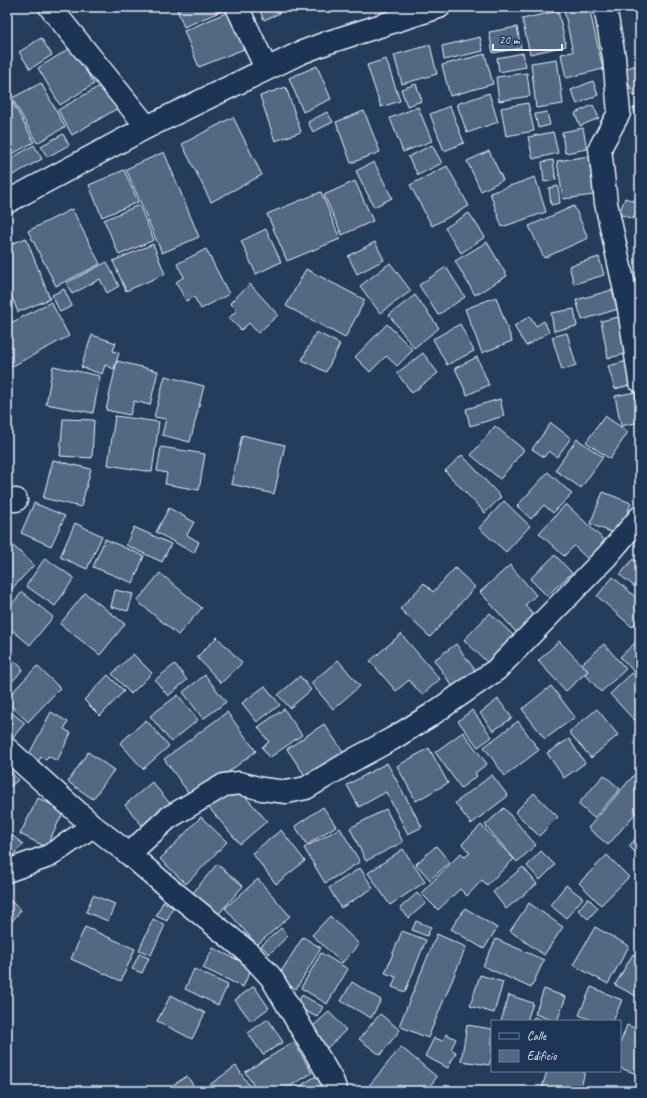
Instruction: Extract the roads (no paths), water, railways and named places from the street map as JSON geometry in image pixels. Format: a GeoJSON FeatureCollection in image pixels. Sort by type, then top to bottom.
{"type":"FeatureCollection","features":[{"type":"Feature","properties":{"kind":"street"},"geometry":{"type":"LineString","coordinates":[[50,7],[147,127]]}},
{"type":"Feature","properties":{"kind":"street"},"geometry":{"type":"LineString","coordinates":[[237,7],[266,68]]}},
{"type":"Feature","properties":{"kind":"street"},"geometry":{"type":"LineString","coordinates":[[7,202],[147,127],[266,68],[326,43],[439,7]]}},
{"type":"Feature","properties":{"kind":"street"},"geometry":{"type":"LineString","coordinates":[[605,7],[614,58],[619,113],[600,148],[606,203],[630,309],[640,381]]}},
{"type":"Feature","properties":{"kind":"street"},"geometry":{"type":"LineString","coordinates":[[129,854],[168,818],[224,785],[239,783],[262,789],[287,792],[306,788],[431,715],[496,670],[607,556],[640,517]]}},
{"type":"Feature","properties":{"kind":"street"},"geometry":{"type":"LineString","coordinates":[[7,749],[93,826],[248,952],[271,978],[332,1080],[336,1091]]}},
{"type":"Feature","properties":{"kind":"street"},"geometry":{"type":"LineString","coordinates":[[7,871],[49,856],[93,826]]}}]}
